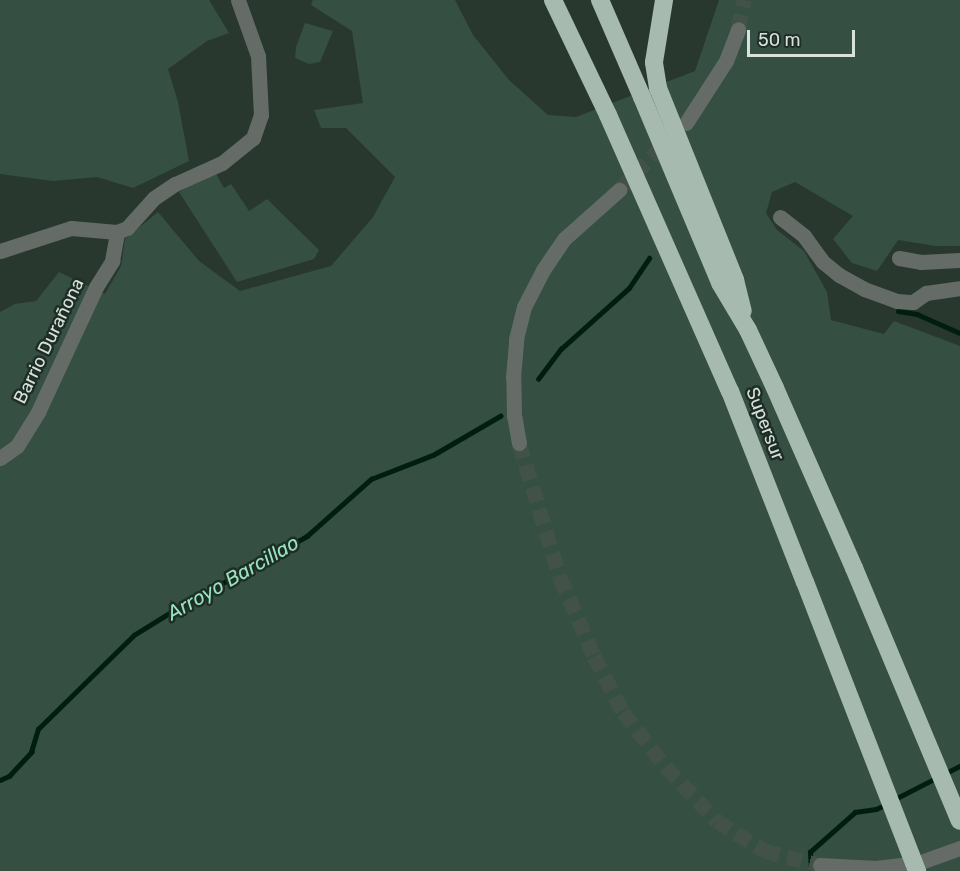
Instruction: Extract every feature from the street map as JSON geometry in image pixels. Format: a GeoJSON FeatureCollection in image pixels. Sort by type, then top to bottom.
{"type":"FeatureCollection","features":[{"type":"Feature","properties":{"kind":"highway","name":"Supersur"},"geometry":{"type":"LineString","coordinates":[[553,0],[608,115],[730,391],[917,871]]}},
{"type":"Feature","properties":{"kind":"highway"},"geometry":{"type":"LineString","coordinates":[[600,0],[650,93]]}},
{"type":"Feature","properties":{"kind":"highway"},"geometry":{"type":"LineString","coordinates":[[650,93],[664,0]]}},
{"type":"Feature","properties":{"kind":"highway","name":"Supersur"},"geometry":{"type":"LineString","coordinates":[[650,93],[735,280],[748,330],[854,568],[960,821]]}},
{"type":"Feature","properties":{"kind":"street"},"geometry":{"type":"LineString","coordinates":[[0,251],[71,228],[117,232],[127,228],[153,198],[175,184],[222,162],[253,138],[261,115],[258,56],[238,0]]}},
{"type":"Feature","properties":{"kind":"street"},"geometry":{"type":"LineString","coordinates":[[686,123],[726,61],[738,29]]}},
{"type":"Feature","properties":{"kind":"street"},"geometry":{"type":"LineString","coordinates":[[519,443],[514,416],[513,377],[516,339],[525,307],[543,270],[564,239],[619,190]]}},
{"type":"Feature","properties":{"kind":"street"},"geometry":{"type":"LineString","coordinates":[[780,217],[804,236],[823,262],[839,275],[864,289],[897,301],[914,302],[926,293],[960,288]]}},
{"type":"Feature","properties":{"kind":"street","name":"Barrio Durañona"},"geometry":{"type":"LineString","coordinates":[[0,458],[17,446],[38,412],[96,288],[112,261],[117,232]]}},
{"type":"Feature","properties":{"kind":"street"},"geometry":{"type":"LineString","coordinates":[[899,258],[921,262],[960,261]]}},
{"type":"Feature","properties":{"kind":"street"},"geometry":{"type":"LineString","coordinates":[[820,865],[876,868],[918,863],[960,848]]}},
{"type":"Feature","properties":{"kind":"green space"},"geometry":{"type":"Polygon","coordinates":[[[0,0],[209,0],[229,33],[207,41],[168,69],[178,102],[189,161],[133,188],[97,177],[53,181],[0,174],[0,0]]]}},
{"type":"Feature","properties":{"kind":"green space"},"geometry":{"type":"Polygon","coordinates":[[[313,0],[455,0],[473,35],[509,80],[548,115],[576,117],[695,71],[719,0],[960,0],[960,246],[936,246],[898,240],[877,271],[852,263],[833,239],[853,216],[795,182],[772,192],[766,213],[777,230],[804,251],[827,292],[831,320],[884,334],[894,321],[960,346],[960,871],[0,871],[0,312],[15,304],[36,301],[59,272],[105,294],[121,266],[125,239],[158,212],[199,261],[240,291],[331,266],[373,217],[395,177],[346,128],[321,128],[314,110],[363,103],[352,31],[311,5],[313,0]]]}},
{"type":"Feature","properties":{"kind":"green space"},"geometry":{"type":"Polygon","coordinates":[[[305,23],[333,31],[320,62],[309,64],[295,58],[296,47],[305,23]]]}},
{"type":"Feature","properties":{"kind":"green space"},"geometry":{"type":"Polygon","coordinates":[[[214,170],[224,188],[231,184],[249,211],[267,199],[319,250],[314,259],[237,282],[179,192],[214,170]]]}},
{"type":"Feature","properties":{"kind":"waterway","name":"Arroyo Barcillao"},"geometry":{"type":"LineString","coordinates":[[538,379],[561,349],[629,288],[649,258]]}},
{"type":"Feature","properties":{"kind":"waterway","name":"Arroyo Barcillao"},"geometry":{"type":"LineString","coordinates":[[898,311],[917,314],[960,333]]}},
{"type":"Feature","properties":{"kind":"waterway","name":"Arroyo Barcillao"},"geometry":{"type":"LineString","coordinates":[[0,780],[9,776],[31,752],[38,729],[134,635],[307,536],[371,479],[433,455],[500,416]]}},
{"type":"Feature","properties":{"kind":"waterway"},"geometry":{"type":"LineString","coordinates":[[946,773],[960,766]]}},
{"type":"Feature","properties":{"kind":"waterway"},"geometry":{"type":"LineString","coordinates":[[895,799],[938,777]]}},
{"type":"Feature","properties":{"kind":"waterway"},"geometry":{"type":"LineString","coordinates":[[811,871],[810,852],[855,812],[876,809],[885,805]]}},
{"type":"Feature","properties":{"kind":"tunnel"},"geometry":{"type":"LineString","coordinates":[[738,29],[744,0]]}},
{"type":"Feature","properties":{"kind":"tunnel"},"geometry":{"type":"LineString","coordinates":[[619,190],[669,139]]}},
{"type":"Feature","properties":{"kind":"tunnel"},"geometry":{"type":"LineString","coordinates":[[519,443],[560,577],[594,656],[623,712],[666,767],[717,821],[765,851],[820,865]]}}]}
